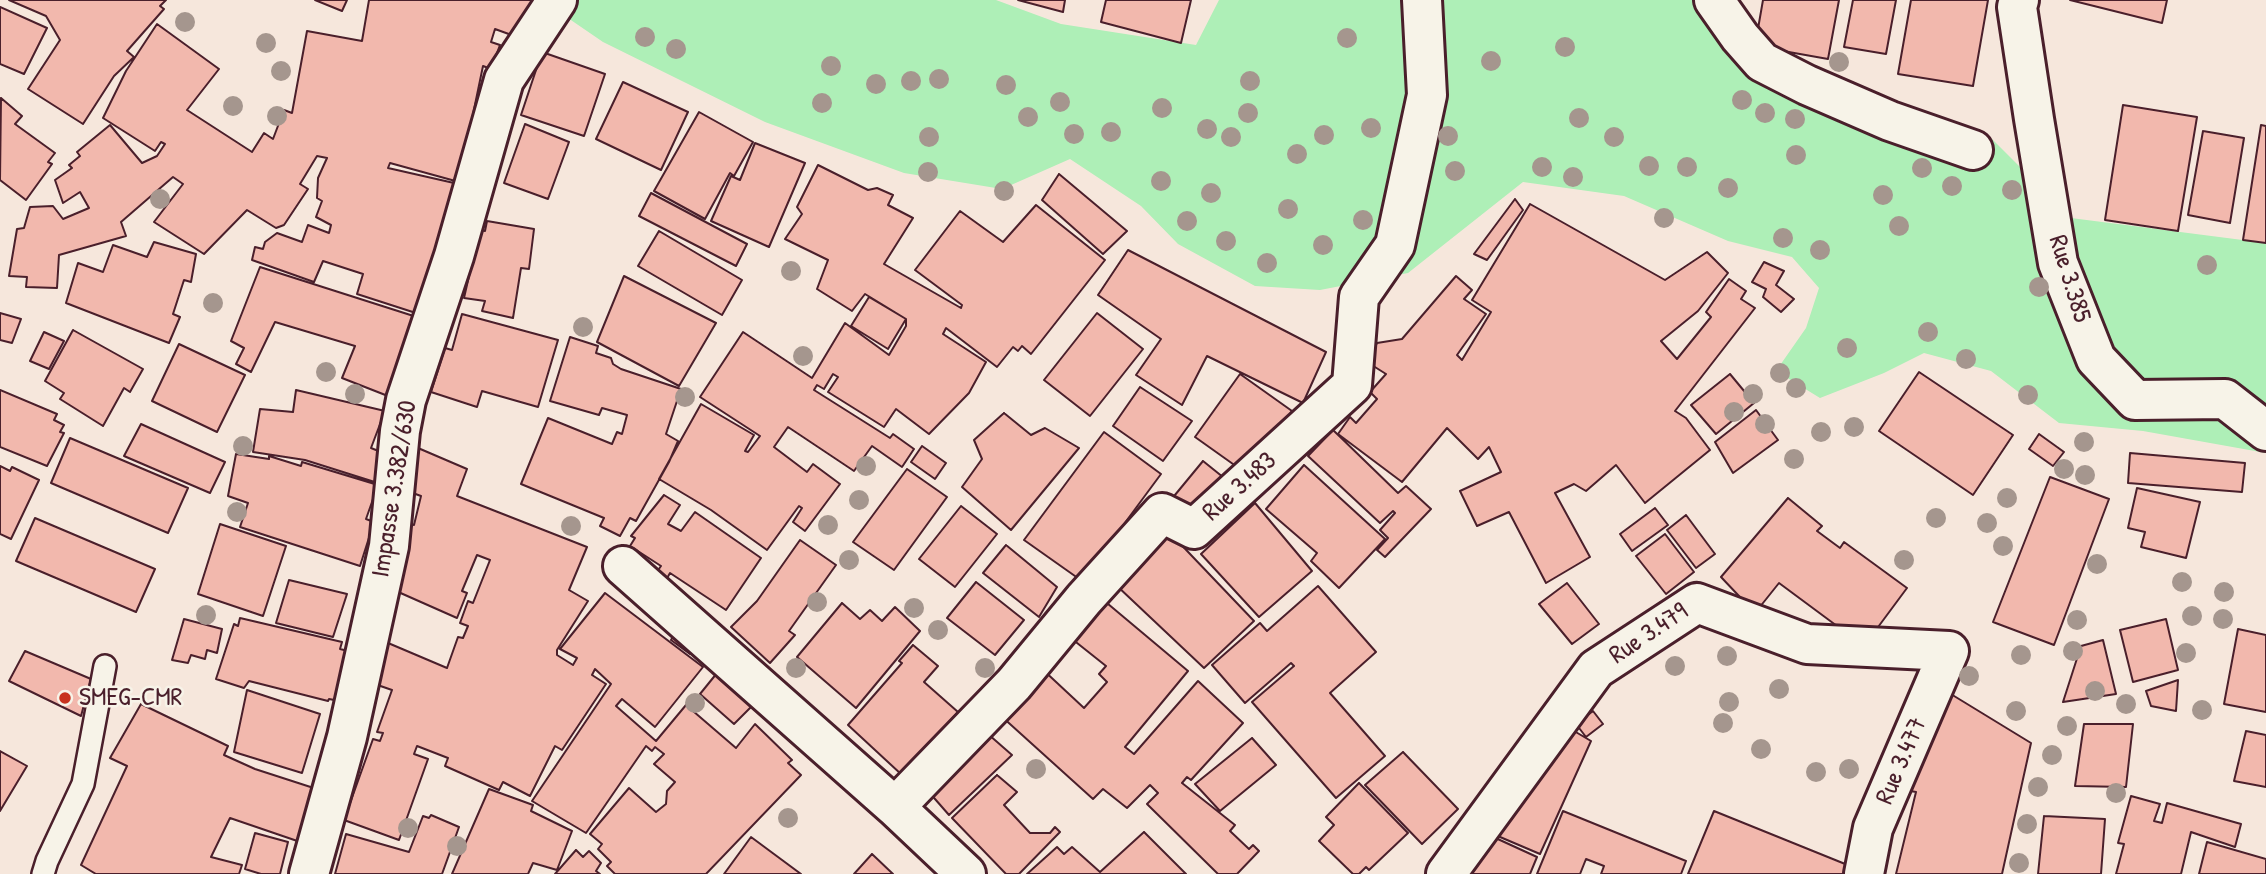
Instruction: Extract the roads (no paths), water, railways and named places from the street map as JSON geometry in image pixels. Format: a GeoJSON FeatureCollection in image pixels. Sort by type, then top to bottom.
{"type":"FeatureCollection","features":[{"type":"Feature","properties":{"kind":"street","name":"Impasse 3.382/630"},"geometry":{"type":"LineString","coordinates":[[309,874],[347,737],[389,546],[400,432],[406,400],[454,256],[504,80],[557,0]]}},
{"type":"Feature","properties":{"kind":"street","name":"Rue 3.483"},"geometry":{"type":"LineString","coordinates":[[895,807],[1014,684],[1084,599],[1162,513],[1194,529],[1352,385],[1359,298],[1395,245],[1427,95],[1422,0]]}},
{"type":"Feature","properties":{"kind":"street"},"geometry":{"type":"LineString","coordinates":[[1714,0],[1762,62],[1890,121],[1973,150]]}},
{"type":"Feature","properties":{"kind":"street","name":"Rue 3.385"},"geometry":{"type":"LineString","coordinates":[[2019,0],[2017,7],[2058,263],[2096,359],[2135,400],[2225,399],[2266,431]]}},
{"type":"Feature","properties":{"kind":"street"},"geometry":{"type":"LineString","coordinates":[[623,566],[967,874]]}},
{"type":"Feature","properties":{"kind":"street","name":"Rue 3.479"},"geometry":{"type":"LineString","coordinates":[[1446,874],[1596,669],[1697,603],[1807,644],[1949,651]]}},
{"type":"Feature","properties":{"kind":"street","name":"Rue 3.477"},"geometry":{"type":"LineString","coordinates":[[1864,874],[1873,828],[1949,651]]}},
{"type":"Feature","properties":{"kind":"lane"},"geometry":{"type":"LineString","coordinates":[[43,874],[83,784],[105,666]]}},
{"type":"Feature","properties":{"kind":"place","name":"SMEG-CMR"},"geometry":{"type":"Point","coordinates":[65,698]}}]}
